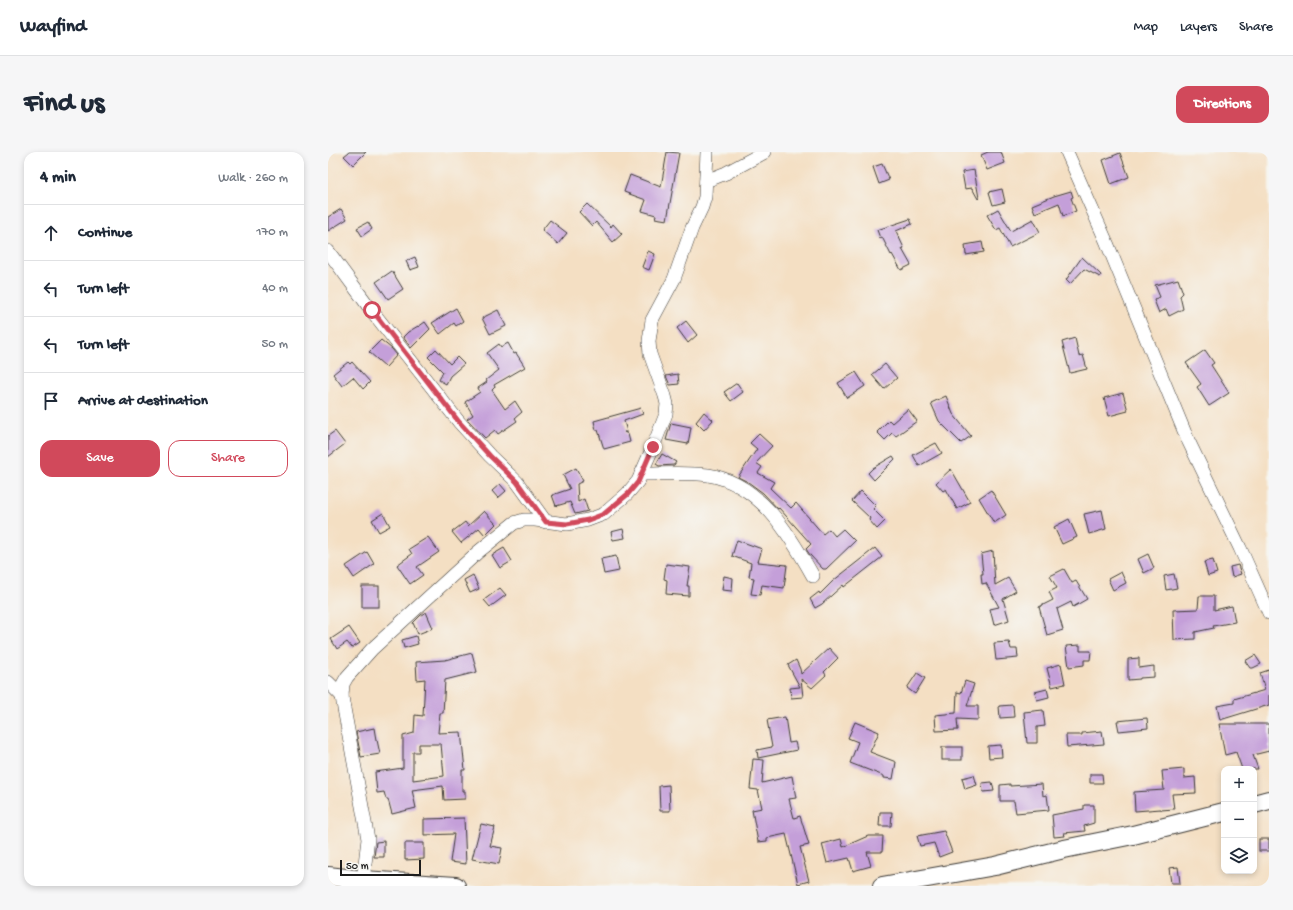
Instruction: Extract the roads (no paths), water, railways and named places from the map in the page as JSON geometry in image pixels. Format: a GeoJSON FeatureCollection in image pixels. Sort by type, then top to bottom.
{"type":"FeatureCollection","features":[{"type":"Feature","properties":{"kind":"street"},"geometry":{"type":"LineString","coordinates":[[363,880],[368,839],[342,696],[343,684],[347,677],[372,649],[478,552],[514,523],[524,520],[567,524],[588,520],[604,514],[628,494],[638,482],[666,414],[667,404],[666,396],[650,354],[649,341],[652,320],[674,279],[692,228],[702,207],[705,197],[707,152]]}},
{"type":"Feature","properties":{"kind":"street"},"geometry":{"type":"LineString","coordinates":[[706,181],[726,173],[765,152]]}},
{"type":"Feature","properties":{"kind":"street"},"geometry":{"type":"LineString","coordinates":[[1067,152],[1107,243],[1186,438],[1240,548],[1269,613]]}},
{"type":"Feature","properties":{"kind":"street"},"geometry":{"type":"LineString","coordinates":[[328,251],[459,422],[490,456],[517,482],[546,522]]}},
{"type":"Feature","properties":{"kind":"street"},"geometry":{"type":"LineString","coordinates":[[641,474],[707,475],[732,481],[763,505],[777,520],[793,540],[813,576]]}},
{"type":"Feature","properties":{"kind":"street"},"geometry":{"type":"LineString","coordinates":[[328,682],[342,696]]}},
{"type":"Feature","properties":{"kind":"street"},"geometry":{"type":"LineString","coordinates":[[1257,803],[1269,800]]}},
{"type":"Feature","properties":{"kind":"street"},"geometry":{"type":"LineString","coordinates":[[882,886],[995,866],[1064,849],[1133,835],[1221,813]]}},
{"type":"Feature","properties":{"kind":"street"},"geometry":{"type":"LineString","coordinates":[[328,876],[363,880],[456,886]]}}]}
